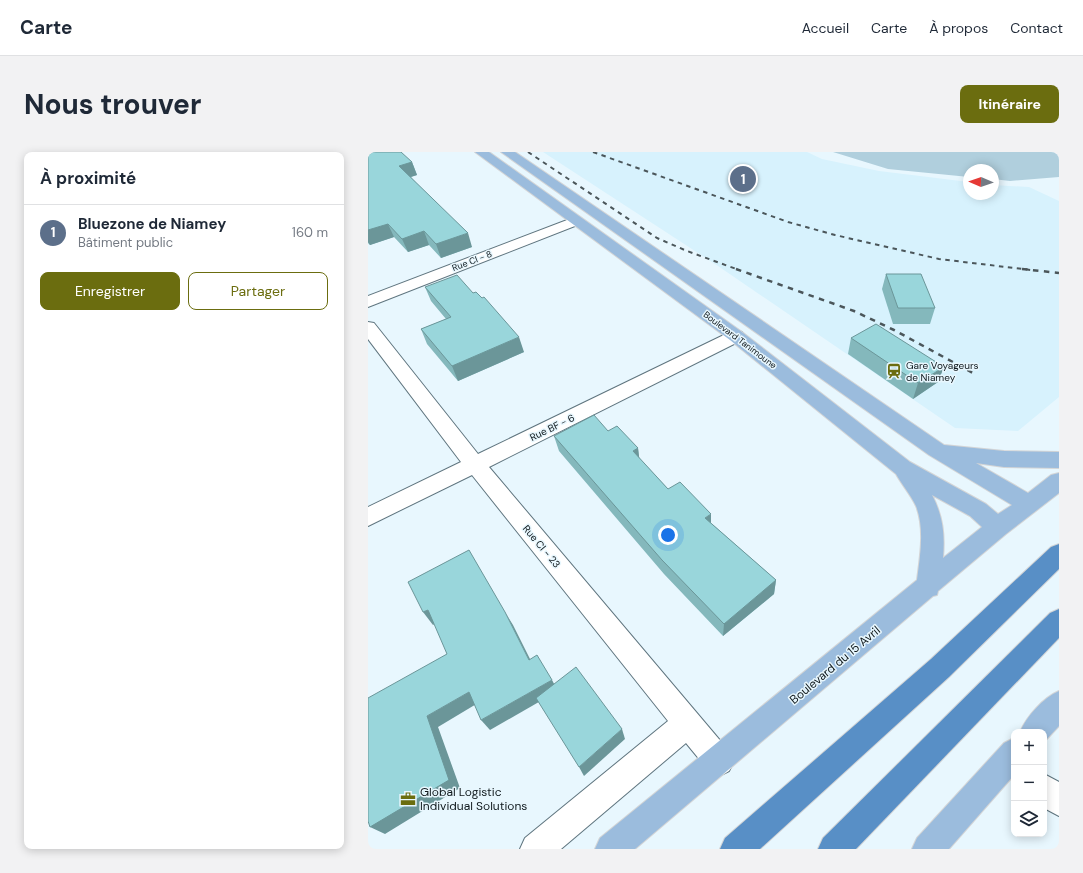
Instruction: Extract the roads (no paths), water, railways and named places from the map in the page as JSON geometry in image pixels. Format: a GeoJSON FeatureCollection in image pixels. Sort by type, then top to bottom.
{"type":"FeatureCollection","features":[{"type":"Feature","properties":{"kind":"highway"},"geometry":{"type":"LineString","coordinates":[[736,849],[940,668],[1059,554]]}},
{"type":"Feature","properties":{"kind":"highway"},"geometry":{"type":"LineString","coordinates":[[834,849],[1059,621]]}},
{"type":"Feature","properties":{"kind":"main road","name":"Boulevard Tanimoune"},"geometry":{"type":"LineString","coordinates":[[481,152],[736,336],[903,468],[978,510],[998,527]]}},
{"type":"Feature","properties":{"kind":"main road","name":"Boulevard Tanimoune"},"geometry":{"type":"LineString","coordinates":[[507,152],[936,450],[1029,504]]}},
{"type":"Feature","properties":{"kind":"main road"},"geometry":{"type":"LineString","coordinates":[[860,434],[889,417]]}},
{"type":"Feature","properties":{"kind":"main road"},"geometry":{"type":"LineString","coordinates":[[936,450],[1004,459],[1059,460]]}},
{"type":"Feature","properties":{"kind":"main road"},"geometry":{"type":"LineString","coordinates":[[903,468],[927,506],[932,548],[928,587]]}},
{"type":"Feature","properties":{"kind":"main road","name":"Boulevard du 15 Avril"},"geometry":{"type":"LineString","coordinates":[[612,849],[928,587],[998,527],[1059,481]]}},
{"type":"Feature","properties":{"kind":"main road"},"geometry":{"type":"LineString","coordinates":[[1037,729],[1059,706]]}},
{"type":"Feature","properties":{"kind":"main road"},"geometry":{"type":"LineString","coordinates":[[928,849],[1011,760]]}},
{"type":"Feature","properties":{"kind":"street","name":"Rue CI - 8"},"geometry":{"type":"LineString","coordinates":[[368,302],[575,221]]}},
{"type":"Feature","properties":{"kind":"street","name":"Rue CI - 23"},"geometry":{"type":"LineString","coordinates":[[368,327],[475,465],[719,761]]}},
{"type":"Feature","properties":{"kind":"street","name":"Rue BF - 6"},"geometry":{"type":"LineString","coordinates":[[368,517],[736,336]]}},
{"type":"Feature","properties":{"kind":"street"},"geometry":{"type":"LineString","coordinates":[[536,849],[688,723]]}},
{"type":"Feature","properties":{"kind":"street"},"geometry":{"type":"LineString","coordinates":[[1047,791],[1059,801]]}},
{"type":"Feature","properties":{"kind":"railway"},"geometry":{"type":"LineString","coordinates":[[528,152],[657,238],[687,251],[739,270]]}},
{"type":"Feature","properties":{"kind":"railway"},"geometry":{"type":"LineString","coordinates":[[593,152],[788,222],[835,235],[939,259],[1029,270]]}},
{"type":"Feature","properties":{"kind":"railway"},"geometry":{"type":"LineString","coordinates":[[736,269],[854,311],[894,330],[973,373]]}},
{"type":"Feature","properties":{"kind":"railway"},"geometry":{"type":"LineString","coordinates":[[1022,269],[1029,270]]}},
{"type":"Feature","properties":{"kind":"railway"},"geometry":{"type":"LineString","coordinates":[[1029,270],[1059,273]]}},
{"type":"Feature","properties":{"kind":"place","name":"Bluezone de Niamey"},"geometry":{"type":"Point","coordinates":[743,179]}},
{"type":"Feature","properties":{"kind":"place","name":"Gare Voyageurs de Niamey"},"geometry":{"type":"Point","coordinates":[894,371]}},
{"type":"Feature","properties":{"kind":"place","name":"Global Logistic Individual Solutions"},"geometry":{"type":"Point","coordinates":[408,799]}}]}
